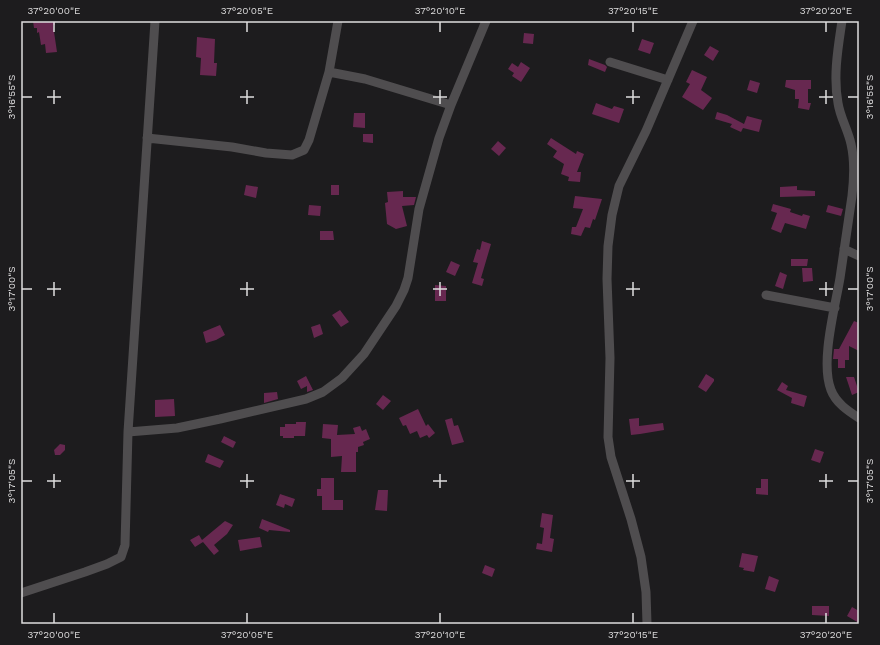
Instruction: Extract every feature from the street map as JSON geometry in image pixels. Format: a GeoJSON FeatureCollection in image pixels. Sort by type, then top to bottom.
{"type":"FeatureCollection","features":[{"type":"Feature","properties":{"kind":"street"},"geometry":{"type":"LineString","coordinates":[[21,593],[92,569],[122,556],[125,545],[128,432],[155,21]]}},
{"type":"Feature","properties":{"kind":"street"},"geometry":{"type":"LineString","coordinates":[[147,138],[266,153],[292,154],[304,150],[309,140],[329,72],[338,21]]}},
{"type":"Feature","properties":{"kind":"street"},"geometry":{"type":"LineString","coordinates":[[128,432],[178,428],[306,399],[323,392],[342,378],[364,354],[396,306],[404,290],[408,278],[419,209],[439,138],[486,21]]}},
{"type":"Feature","properties":{"kind":"street"},"geometry":{"type":"LineString","coordinates":[[647,624],[646,592],[641,558],[632,519],[611,458],[608,437],[610,358],[607,279],[608,246],[612,215],[619,186],[646,131],[693,21]]}},
{"type":"Feature","properties":{"kind":"street"},"geometry":{"type":"LineString","coordinates":[[842,21],[837,54],[835,83],[838,104],[857,166],[828,348],[828,374],[831,392],[837,401],[845,409],[859,418]]}},
{"type":"Feature","properties":{"kind":"street"},"geometry":{"type":"LineString","coordinates":[[610,62],[668,80]]}},
{"type":"Feature","properties":{"kind":"street"},"geometry":{"type":"LineString","coordinates":[[329,72],[365,79],[416,93],[451,105]]}},
{"type":"Feature","properties":{"kind":"street"},"geometry":{"type":"LineString","coordinates":[[844,249],[859,256]]}},
{"type":"Feature","properties":{"kind":"street"},"geometry":{"type":"LineString","coordinates":[[766,295],[835,308]]}},
{"type":"Feature","properties":{"kind":"building"},"geometry":{"type":"Polygon","coordinates":[[[33,21],[55,21],[55,25],[53,25],[57,52],[46,53],[45,44],[41,45],[39,32],[37,33],[37,28],[34,28],[33,21]]]}},
{"type":"Feature","properties":{"kind":"building"},"geometry":{"type":"Polygon","coordinates":[[[524,33],[534,34],[533,44],[523,43],[524,33]]]}},
{"type":"Feature","properties":{"kind":"building"},"geometry":{"type":"Polygon","coordinates":[[[197,37],[215,39],[214,63],[217,63],[216,76],[200,75],[201,58],[196,57],[197,37]]]}},
{"type":"Feature","properties":{"kind":"building"},"geometry":{"type":"Polygon","coordinates":[[[642,39],[654,43],[650,54],[638,50],[642,39]]]}},
{"type":"Feature","properties":{"kind":"building"},"geometry":{"type":"Polygon","coordinates":[[[710,46],[719,51],[713,61],[704,55],[710,46]]]}},
{"type":"Feature","properties":{"kind":"building"},"geometry":{"type":"Polygon","coordinates":[[[589,59],[605,65],[607,67],[605,72],[588,65],[589,59]]]}},
{"type":"Feature","properties":{"kind":"building"},"geometry":{"type":"Polygon","coordinates":[[[521,62],[530,68],[521,82],[512,76],[514,73],[508,69],[512,63],[518,67],[521,62]]]}},
{"type":"Feature","properties":{"kind":"building"},"geometry":{"type":"Polygon","coordinates":[[[692,70],[707,77],[701,90],[712,98],[703,110],[682,97],[690,84],[686,82],[692,70]]]}},
{"type":"Feature","properties":{"kind":"building"},"geometry":{"type":"Polygon","coordinates":[[[750,80],[760,83],[757,93],[747,90],[750,80]]]}},
{"type":"Feature","properties":{"kind":"building"},"geometry":{"type":"Polygon","coordinates":[[[786,80],[811,80],[811,89],[808,89],[808,103],[811,103],[809,110],[798,108],[799,99],[795,99],[795,90],[785,87],[786,80]]]}},
{"type":"Feature","properties":{"kind":"building"},"geometry":{"type":"Polygon","coordinates":[[[596,103],[612,109],[614,106],[624,109],[619,123],[592,114],[596,103]]]}},
{"type":"Feature","properties":{"kind":"building"},"geometry":{"type":"Polygon","coordinates":[[[717,112],[727,115],[744,124],[747,116],[762,120],[759,132],[743,128],[741,132],[730,127],[732,124],[715,119],[717,112]]]}},
{"type":"Feature","properties":{"kind":"building"},"geometry":{"type":"Polygon","coordinates":[[[354,113],[365,113],[365,128],[353,127],[354,113]]]}},
{"type":"Feature","properties":{"kind":"building"},"geometry":{"type":"Polygon","coordinates":[[[363,134],[373,134],[373,143],[363,142],[363,134]]]}},
{"type":"Feature","properties":{"kind":"building"},"geometry":{"type":"Polygon","coordinates":[[[551,138],[576,154],[577,151],[584,154],[577,172],[581,172],[580,182],[568,181],[569,177],[561,174],[564,164],[553,157],[557,151],[547,144],[551,138]]]}},
{"type":"Feature","properties":{"kind":"building"},"geometry":{"type":"Polygon","coordinates":[[[498,141],[506,148],[499,156],[491,149],[498,141]]]}},
{"type":"Feature","properties":{"kind":"building"},"geometry":{"type":"Polygon","coordinates":[[[246,185],[258,187],[256,198],[244,195],[246,185]]]}},
{"type":"Feature","properties":{"kind":"building"},"geometry":{"type":"Polygon","coordinates":[[[331,185],[339,185],[339,195],[331,195],[331,185]]]}},
{"type":"Feature","properties":{"kind":"building"},"geometry":{"type":"Polygon","coordinates":[[[797,186],[797,190],[815,191],[815,196],[780,197],[780,187],[797,186]]]}},
{"type":"Feature","properties":{"kind":"building"},"geometry":{"type":"Polygon","coordinates":[[[403,191],[403,197],[416,197],[414,205],[402,206],[407,226],[396,229],[387,224],[385,203],[388,202],[387,192],[403,191]]]}},
{"type":"Feature","properties":{"kind":"building"},"geometry":{"type":"Polygon","coordinates":[[[575,196],[602,199],[595,220],[593,219],[590,228],[585,227],[581,236],[571,234],[572,227],[576,227],[583,209],[573,208],[575,196]]]}},
{"type":"Feature","properties":{"kind":"building"},"geometry":{"type":"Polygon","coordinates":[[[773,204],[791,209],[790,212],[802,216],[803,214],[810,216],[806,229],[785,223],[781,233],[771,229],[777,213],[771,211],[773,204]]]}},
{"type":"Feature","properties":{"kind":"building"},"geometry":{"type":"Polygon","coordinates":[[[309,205],[321,206],[320,216],[308,215],[309,205]]]}},
{"type":"Feature","properties":{"kind":"building"},"geometry":{"type":"Polygon","coordinates":[[[828,205],[843,209],[841,216],[826,212],[828,205]]]}},
{"type":"Feature","properties":{"kind":"building"},"geometry":{"type":"Polygon","coordinates":[[[320,231],[333,231],[334,240],[320,240],[320,231]]]}},
{"type":"Feature","properties":{"kind":"building"},"geometry":{"type":"Polygon","coordinates":[[[482,241],[491,244],[481,278],[484,279],[482,286],[472,283],[478,263],[473,262],[477,249],[480,250],[482,241]]]}},
{"type":"Feature","properties":{"kind":"building"},"geometry":{"type":"Polygon","coordinates":[[[791,259],[808,259],[807,266],[791,266],[791,259]]]}},
{"type":"Feature","properties":{"kind":"building"},"geometry":{"type":"Polygon","coordinates":[[[451,261],[460,265],[455,276],[446,272],[451,261]]]}},
{"type":"Feature","properties":{"kind":"building"},"geometry":{"type":"Polygon","coordinates":[[[802,268],[812,268],[813,281],[803,282],[802,268]]]}},
{"type":"Feature","properties":{"kind":"building"},"geometry":{"type":"Polygon","coordinates":[[[780,272],[787,275],[783,289],[775,286],[780,272]]]}},
{"type":"Feature","properties":{"kind":"building"},"geometry":{"type":"Polygon","coordinates":[[[435,285],[446,286],[446,301],[435,301],[435,285]]]}},
{"type":"Feature","properties":{"kind":"building"},"geometry":{"type":"Polygon","coordinates":[[[340,310],[349,322],[341,327],[332,315],[340,310]]]}},
{"type":"Feature","properties":{"kind":"building"},"geometry":{"type":"Polygon","coordinates":[[[854,321],[859,323],[859,351],[849,346],[849,360],[845,360],[845,368],[838,368],[838,359],[833,359],[834,349],[839,349],[854,321]]]}},
{"type":"Feature","properties":{"kind":"building"},"geometry":{"type":"Polygon","coordinates":[[[320,324],[323,334],[314,338],[311,327],[320,324]]]}},
{"type":"Feature","properties":{"kind":"building"},"geometry":{"type":"Polygon","coordinates":[[[220,325],[225,335],[206,343],[203,332],[220,325]]]}},
{"type":"Feature","properties":{"kind":"building"},"geometry":{"type":"Polygon","coordinates":[[[706,374],[714,379],[714,381],[706,392],[698,387],[706,374]]]}},
{"type":"Feature","properties":{"kind":"building"},"geometry":{"type":"Polygon","coordinates":[[[306,376],[313,390],[307,392],[307,386],[301,389],[297,381],[306,376]]]}},
{"type":"Feature","properties":{"kind":"building"},"geometry":{"type":"Polygon","coordinates":[[[846,377],[854,377],[859,392],[852,395],[846,377]]]}},
{"type":"Feature","properties":{"kind":"building"},"geometry":{"type":"Polygon","coordinates":[[[782,382],[788,386],[786,390],[807,396],[804,407],[791,403],[792,398],[777,390],[782,382]]]}},
{"type":"Feature","properties":{"kind":"building"},"geometry":{"type":"Polygon","coordinates":[[[277,392],[278,399],[264,403],[264,393],[277,392]]]}},
{"type":"Feature","properties":{"kind":"building"},"geometry":{"type":"Polygon","coordinates":[[[383,395],[391,401],[383,410],[376,404],[383,395]]]}},
{"type":"Feature","properties":{"kind":"building"},"geometry":{"type":"Polygon","coordinates":[[[174,399],[175,416],[155,417],[155,400],[174,399]]]}},
{"type":"Feature","properties":{"kind":"building"},"geometry":{"type":"Polygon","coordinates":[[[418,409],[426,426],[428,424],[435,433],[429,438],[427,435],[420,438],[417,431],[410,434],[406,425],[403,426],[399,418],[418,409]]]}},
{"type":"Feature","properties":{"kind":"building"},"geometry":{"type":"Polygon","coordinates":[[[452,418],[454,426],[458,425],[464,442],[452,445],[445,420],[452,418]]]}},
{"type":"Feature","properties":{"kind":"building"},"geometry":{"type":"Polygon","coordinates":[[[639,418],[639,426],[663,423],[664,430],[631,435],[629,419],[639,418]]]}},
{"type":"Feature","properties":{"kind":"building"},"geometry":{"type":"Polygon","coordinates":[[[296,422],[306,422],[305,436],[283,438],[283,436],[280,436],[280,427],[285,427],[285,424],[296,424],[296,422]]]}},
{"type":"Feature","properties":{"kind":"building"},"geometry":{"type":"Polygon","coordinates":[[[323,424],[338,425],[337,435],[355,434],[353,428],[360,426],[362,431],[366,429],[370,439],[363,442],[364,445],[358,447],[358,452],[356,452],[356,472],[341,472],[342,456],[331,457],[331,439],[322,438],[323,424]]]}},
{"type":"Feature","properties":{"kind":"building"},"geometry":{"type":"Polygon","coordinates":[[[224,436],[236,442],[233,448],[221,442],[224,436]]]}},
{"type":"Feature","properties":{"kind":"building"},"geometry":{"type":"Polygon","coordinates":[[[60,444],[65,445],[65,450],[60,455],[55,455],[54,450],[60,444]]]}},
{"type":"Feature","properties":{"kind":"building"},"geometry":{"type":"Polygon","coordinates":[[[815,449],[824,452],[820,463],[811,460],[815,449]]]}},
{"type":"Feature","properties":{"kind":"building"},"geometry":{"type":"Polygon","coordinates":[[[208,454],[224,461],[220,468],[205,462],[208,454]]]}},
{"type":"Feature","properties":{"kind":"building"},"geometry":{"type":"Polygon","coordinates":[[[321,478],[334,478],[334,500],[343,500],[343,510],[322,510],[322,496],[317,496],[317,489],[321,489],[321,478]]]}},
{"type":"Feature","properties":{"kind":"building"},"geometry":{"type":"Polygon","coordinates":[[[761,479],[768,479],[768,495],[756,494],[756,488],[761,488],[761,479]]]}},
{"type":"Feature","properties":{"kind":"building"},"geometry":{"type":"Polygon","coordinates":[[[378,490],[388,490],[387,511],[375,510],[378,490]]]}},
{"type":"Feature","properties":{"kind":"building"},"geometry":{"type":"Polygon","coordinates":[[[280,494],[295,499],[292,507],[285,504],[284,508],[276,505],[280,494]]]}},
{"type":"Feature","properties":{"kind":"building"},"geometry":{"type":"Polygon","coordinates":[[[542,513],[553,515],[550,538],[554,539],[552,552],[536,549],[537,543],[542,544],[544,528],[540,527],[542,513]]]}},
{"type":"Feature","properties":{"kind":"building"},"geometry":{"type":"Polygon","coordinates":[[[262,519],[290,530],[290,532],[269,530],[268,532],[259,528],[262,519]]]}},
{"type":"Feature","properties":{"kind":"building"},"geometry":{"type":"Polygon","coordinates":[[[225,521],[233,525],[227,534],[214,545],[219,551],[214,555],[203,542],[195,547],[190,540],[199,535],[202,540],[225,521]]]}},
{"type":"Feature","properties":{"kind":"building"},"geometry":{"type":"Polygon","coordinates":[[[260,537],[262,547],[240,551],[238,540],[260,537]]]}},
{"type":"Feature","properties":{"kind":"building"},"geometry":{"type":"Polygon","coordinates":[[[742,553],[758,556],[754,572],[743,570],[744,568],[739,567],[742,553]]]}},
{"type":"Feature","properties":{"kind":"building"},"geometry":{"type":"Polygon","coordinates":[[[485,565],[495,569],[492,577],[482,573],[485,565]]]}},
{"type":"Feature","properties":{"kind":"building"},"geometry":{"type":"Polygon","coordinates":[[[769,576],[779,580],[775,592],[765,589],[769,576]]]}},
{"type":"Feature","properties":{"kind":"building"},"geometry":{"type":"Polygon","coordinates":[[[812,606],[829,606],[829,616],[812,615],[812,606]]]}},
{"type":"Feature","properties":{"kind":"building"},"geometry":{"type":"Polygon","coordinates":[[[852,607],[859,611],[859,623],[847,616],[852,607]]]}}]}
